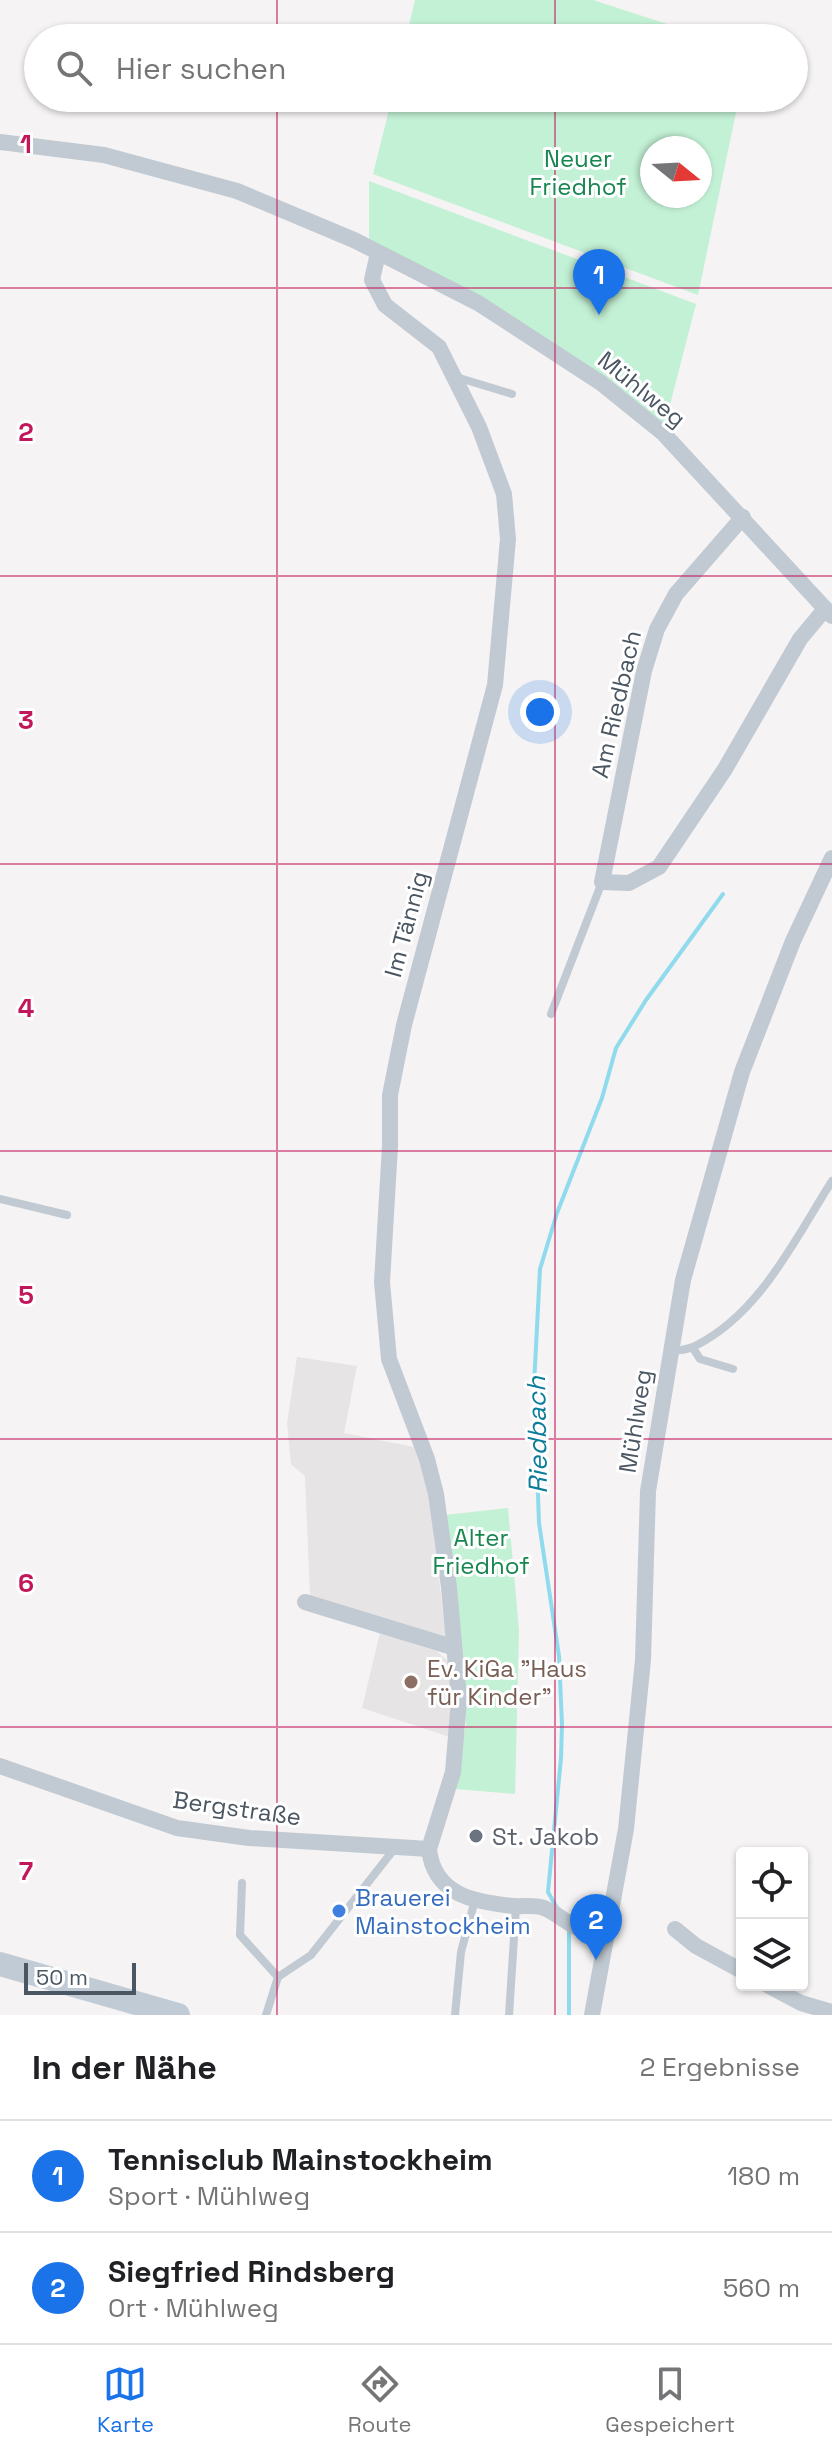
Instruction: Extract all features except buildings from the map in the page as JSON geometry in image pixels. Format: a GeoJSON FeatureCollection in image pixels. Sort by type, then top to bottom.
{"type":"FeatureCollection","features":[{"type":"Feature","properties":{"kind":"main road"},"geometry":{"type":"LineString","coordinates":[[0,1964],[178,2015]]}},
{"type":"Feature","properties":{"kind":"street","name":"Mühlweg"},"geometry":{"type":"LineString","coordinates":[[0,142],[104,155],[237,191],[354,240],[478,303],[601,383],[663,433],[829,613]]}},
{"type":"Feature","properties":{"kind":"street","name":"Im Tännig"},"geometry":{"type":"LineString","coordinates":[[378,253],[372,280],[385,305],[439,347],[479,427],[504,494],[507,560],[495,685],[404,1025],[390,1095],[382,1282],[389,1359],[427,1459],[436,1494],[449,1587],[459,1700],[453,1772],[429,1849]]}},
{"type":"Feature","properties":{"kind":"street","name":"Am Riedbach"},"geometry":{"type":"LineString","coordinates":[[602,882],[644,671],[657,629],[676,594],[743,517]]}},
{"type":"Feature","properties":{"kind":"street"},"geometry":{"type":"LineString","coordinates":[[602,882],[629,883],[659,867],[725,769],[800,639],[829,613]]}},
{"type":"Feature","properties":{"kind":"street","name":"Mühlweg"},"geometry":{"type":"LineString","coordinates":[[592,2015],[626,1829],[643,1660],[648,1491],[683,1280],[742,1072],[793,941],[832,858]]}},
{"type":"Feature","properties":{"kind":"street"},"geometry":{"type":"LineString","coordinates":[[305,1602],[452,1647]]}},
{"type":"Feature","properties":{"kind":"street","name":"Bergstraße"},"geometry":{"type":"LineString","coordinates":[[0,1766],[177,1828],[249,1838],[429,1849]]}},
{"type":"Feature","properties":{"kind":"street"},"geometry":{"type":"LineString","coordinates":[[429,1849],[431,1862],[442,1883],[475,1900],[516,1907],[542,1906],[605,1940]]}},
{"type":"Feature","properties":{"kind":"street"},"geometry":{"type":"LineString","coordinates":[[675,1929],[696,1946],[736,1968]]}},
{"type":"Feature","properties":{"kind":"street"},"geometry":{"type":"LineString","coordinates":[[778,1991],[801,2003],[832,2012]]}},
{"type":"Feature","properties":{"kind":"lane"},"geometry":{"type":"LineString","coordinates":[[454,376],[512,394]]}},
{"type":"Feature","properties":{"kind":"lane","name":"Am Riedbach"},"geometry":{"type":"LineString","coordinates":[[551,1014],[602,882]]}},
{"type":"Feature","properties":{"kind":"lane"},"geometry":{"type":"LineString","coordinates":[[670,1352],[693,1348],[730,1322],[768,1282],[832,1181]]}},
{"type":"Feature","properties":{"kind":"lane"},"geometry":{"type":"LineString","coordinates":[[0,1199],[67,1215]]}},
{"type":"Feature","properties":{"kind":"lane"},"geometry":{"type":"LineString","coordinates":[[693,1348],[700,1359],[733,1369]]}},
{"type":"Feature","properties":{"kind":"lane"},"geometry":{"type":"LineString","coordinates":[[266,2015],[278,1977],[311,1955],[396,1847]]}},
{"type":"Feature","properties":{"kind":"lane"},"geometry":{"type":"LineString","coordinates":[[242,1883],[240,1935],[278,1977]]}},
{"type":"Feature","properties":{"kind":"lane"},"geometry":{"type":"LineString","coordinates":[[455,2015],[461,1952],[475,1900]]}},
{"type":"Feature","properties":{"kind":"lane"},"geometry":{"type":"LineString","coordinates":[[509,2015],[516,1907]]}},
{"type":"Feature","properties":{"kind":"shaded area"},"geometry":{"type":"Polygon","coordinates":[[[297,1357],[357,1366],[344,1433],[414,1447],[421,1460],[429,1491],[446,1638],[310,1596],[305,1476],[291,1464],[287,1423],[297,1357]]]}},
{"type":"Feature","properties":{"kind":"shaded area","name":"Ev. KiGa \"Haus für Kinder\""},"geometry":{"type":"Polygon","coordinates":[[[380,1633],[436,1651],[452,1664],[450,1737],[362,1708],[380,1633]]]}},
{"type":"Feature","properties":{"kind":"green space"},"geometry":{"type":"Polygon","coordinates":[[[415,0],[593,0],[667,24],[409,24],[415,0]]]}},
{"type":"Feature","properties":{"kind":"green space","name":"Neuer Friedhof"},"geometry":{"type":"Polygon","coordinates":[[[388,112],[736,112],[698,295],[373,174],[388,112]]]}},
{"type":"Feature","properties":{"kind":"green space"},"geometry":{"type":"Polygon","coordinates":[[[369,181],[696,304],[664,428],[369,240],[369,181]]]}},
{"type":"Feature","properties":{"kind":"green space","name":"Alter Friedhof"},"geometry":{"type":"Polygon","coordinates":[[[508,1508],[519,1630],[515,1794],[455,1789],[466,1724],[445,1515],[508,1508]]]}},
{"type":"Feature","properties":{"kind":"waterway","name":"Riedbach"},"geometry":{"type":"LineString","coordinates":[[557,1908],[548,1892],[562,1725],[559,1656],[539,1523],[534,1385],[540,1269],[557,1213],[602,1098],[616,1048],[646,1000],[723,894]]}},
{"type":"Feature","properties":{"kind":"waterway","name":"Riedbach"},"geometry":{"type":"LineString","coordinates":[[569,1930],[569,2015]]}},
{"type":"Feature","properties":{"kind":"place","name":"Tennisclub Mainstockheim"},"geometry":{"type":"Point","coordinates":[599,315]}},
{"type":"Feature","properties":{"kind":"place","name":"Ev. KiGa \"Haus für Kinder\""},"geometry":{"type":"Point","coordinates":[411,1682]}},
{"type":"Feature","properties":{"kind":"place","name":"St. Jakob"},"geometry":{"type":"Point","coordinates":[476,1836]}},
{"type":"Feature","properties":{"kind":"place","name":"Brauerei Mainstockheim"},"geometry":{"type":"Point","coordinates":[339,1911]}},
{"type":"Feature","properties":{"kind":"place","name":"Siegfried Rindsberg"},"geometry":{"type":"Point","coordinates":[596,1960]}}]}
